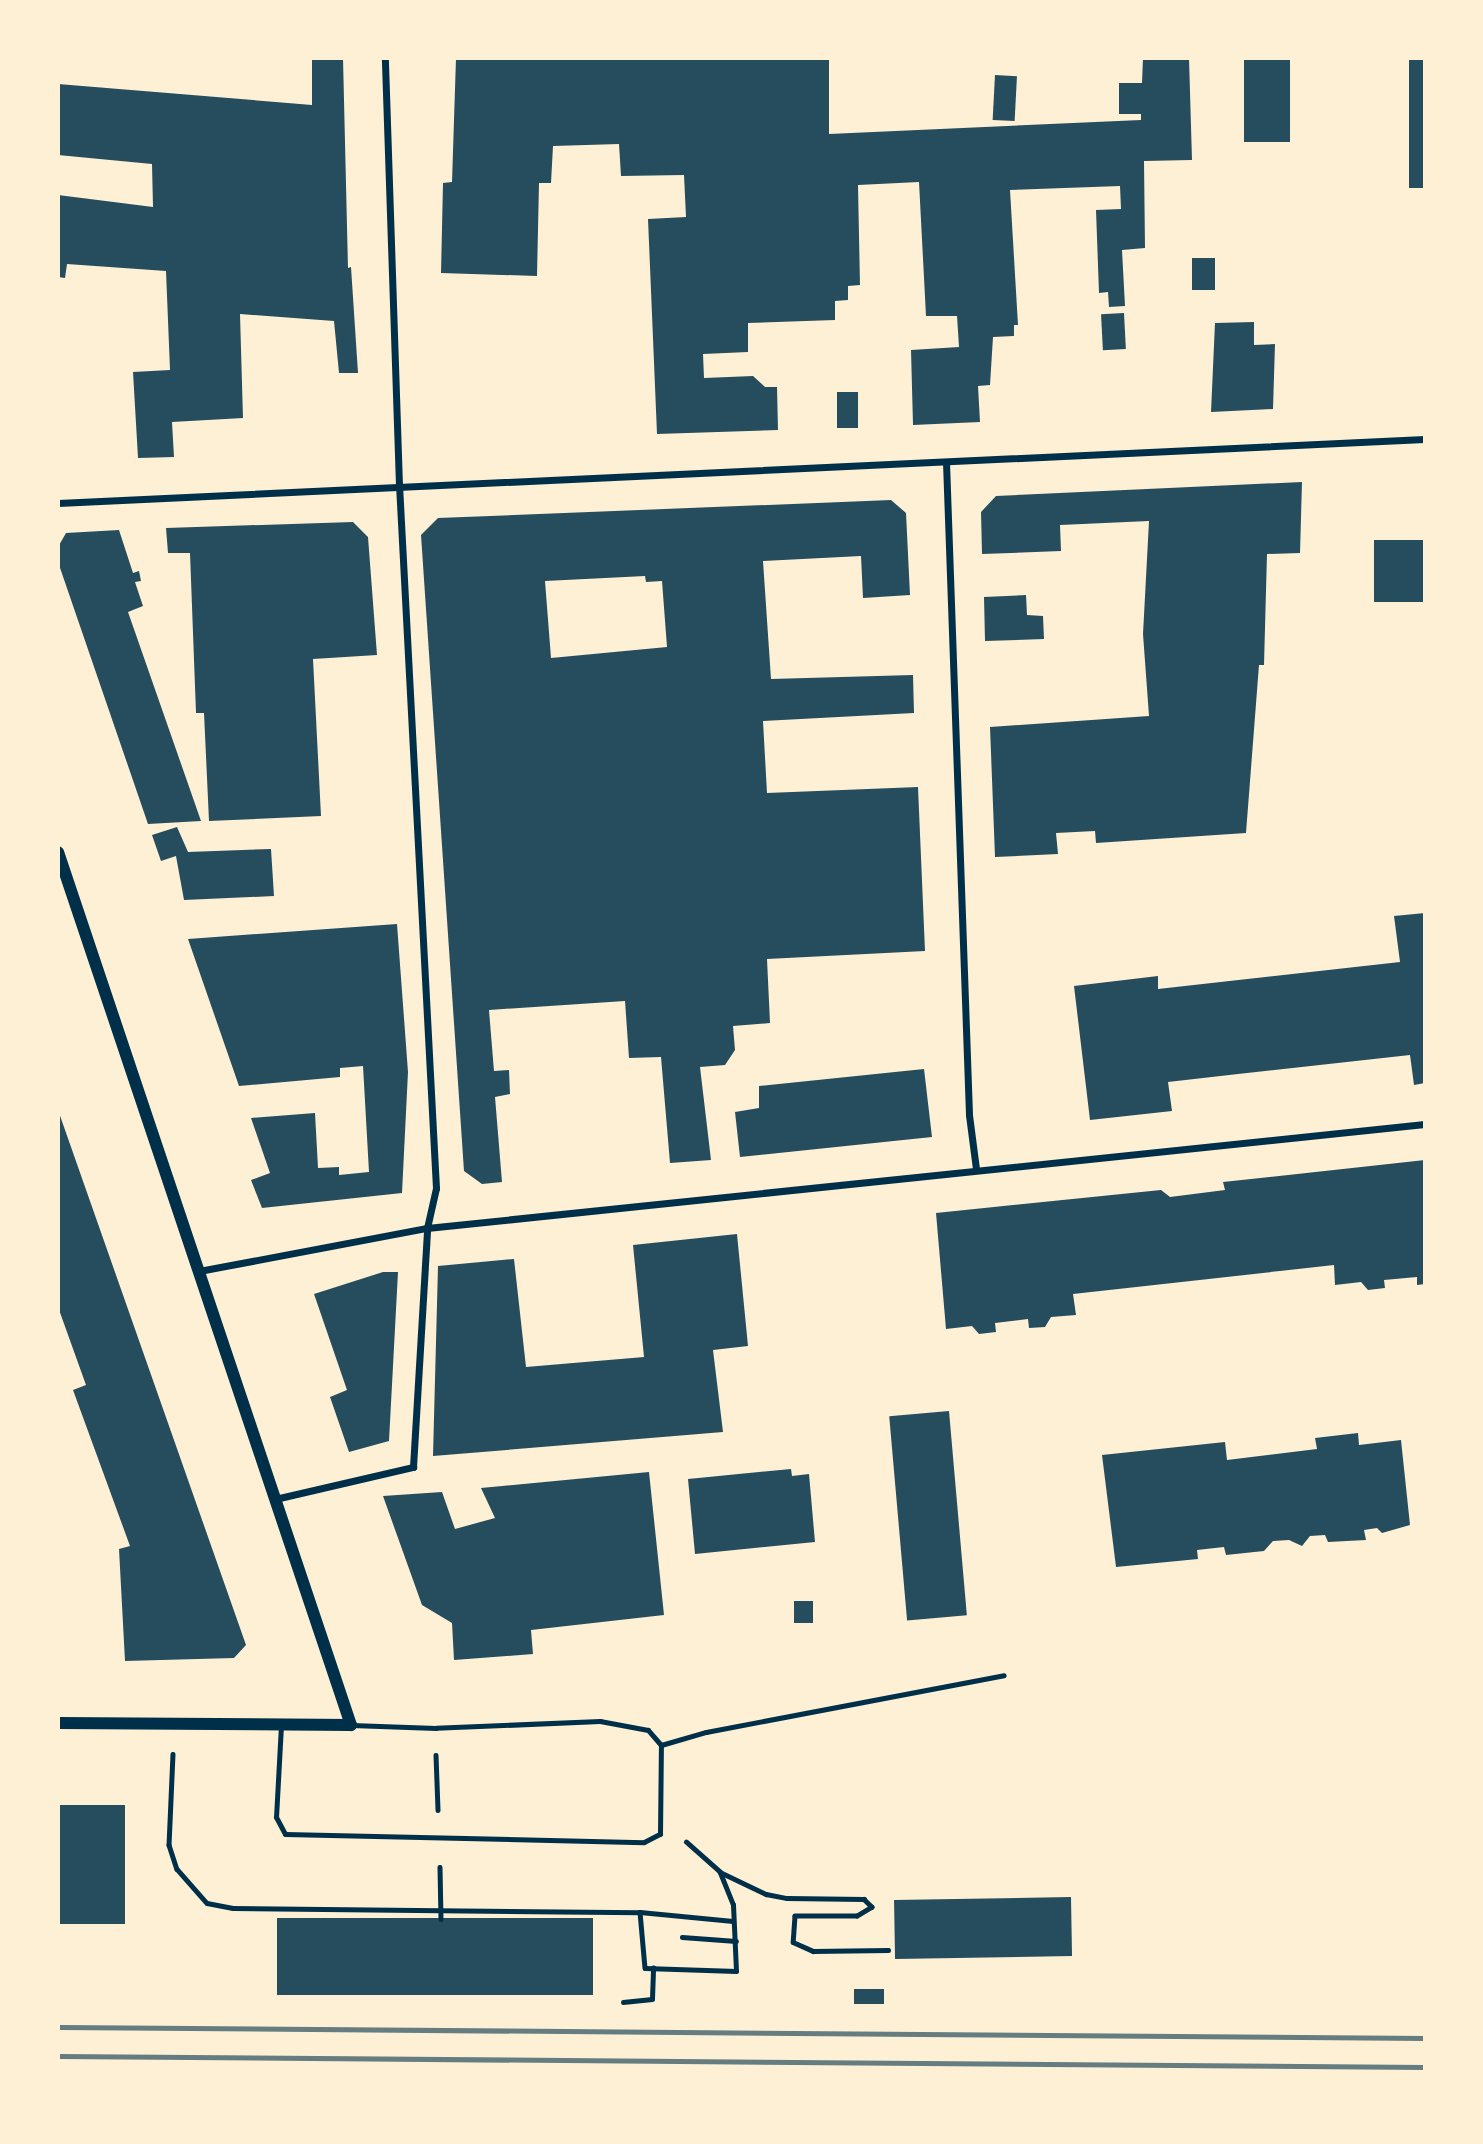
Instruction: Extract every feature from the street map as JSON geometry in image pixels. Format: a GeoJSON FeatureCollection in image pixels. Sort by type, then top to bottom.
{"type":"FeatureCollection","features":[{"type":"Feature","properties":{"kind":"street"},"geometry":{"type":"LineString","coordinates":[[275,1499],[413,1467],[427,1228],[436,1188],[399,485],[385,58]]}},
{"type":"Feature","properties":{"kind":"street"},"geometry":{"type":"LineString","coordinates":[[58,503],[1425,439]]}},
{"type":"Feature","properties":{"kind":"street"},"geometry":{"type":"LineString","coordinates":[[946,462],[969,1115],[976,1169]]}},
{"type":"Feature","properties":{"kind":"street"},"geometry":{"type":"LineString","coordinates":[[58,852],[351,1726],[282,1722],[58,1723]]}},
{"type":"Feature","properties":{"kind":"street"},"geometry":{"type":"LineString","coordinates":[[199,1271],[427,1228],[1425,1124]]}},
{"type":"Feature","properties":{"kind":"lane"},"geometry":{"type":"LineString","coordinates":[[661,1745],[706,1732],[1004,1675]]}},
{"type":"Feature","properties":{"kind":"lane"},"geometry":{"type":"LineString","coordinates":[[282,1722],[276,1817],[285,1834],[644,1842],[660,1834],[663,1810],[661,1745],[648,1730],[600,1721],[436,1728],[351,1726]]}},
{"type":"Feature","properties":{"kind":"path"},"geometry":{"type":"LineString","coordinates":[[174,1723],[169,1845],[177,1869],[207,1903],[260,1909],[441,1907],[640,1912],[734,1921]]}},
{"type":"Feature","properties":{"kind":"path"},"geometry":{"type":"LineString","coordinates":[[436,1728],[441,1919]]}},
{"type":"Feature","properties":{"kind":"path"},"geometry":{"type":"LineString","coordinates":[[663,1810],[680,1837],[720,1872],[776,1896],[864,1899],[872,1908],[857,1916],[795,1916],[793,1942],[813,1951],[888,1950]]}},
{"type":"Feature","properties":{"kind":"path"},"geometry":{"type":"LineString","coordinates":[[640,1912],[645,1968],[736,1971],[733,1905],[720,1872]]}},
{"type":"Feature","properties":{"kind":"path"},"geometry":{"type":"LineString","coordinates":[[682,1937],[736,1941]]}},
{"type":"Feature","properties":{"kind":"path"},"geometry":{"type":"LineString","coordinates":[[623,2002],[652,1999],[653,1968]]}},
{"type":"Feature","properties":{"kind":"building"},"geometry":{"type":"Polygon","coordinates":[[[307,58],[343,58],[348,268],[351,267],[358,373],[339,373],[334,321],[240,314],[243,418],[172,422],[174,457],[138,458],[133,372],[170,370],[166,271],[67,264],[65,278],[58,277],[58,195],[153,207],[152,164],[58,155],[58,84],[312,105],[312,60],[307,58]]]}},
{"type":"Feature","properties":{"kind":"building"},"geometry":{"type":"Polygon","coordinates":[[[456,58],[829,58],[829,134],[1141,120],[1141,114],[1119,114],[1119,83],[1142,83],[1143,58],[1189,58],[1192,160],[1144,161],[1145,248],[1122,250],[1125,306],[1109,307],[1108,292],[1099,293],[1096,210],[1121,209],[1120,186],[1010,190],[1018,325],[1014,325],[1014,336],[993,337],[990,385],[978,386],[980,422],[913,425],[911,350],[959,347],[957,316],[926,316],[919,182],[858,185],[860,285],[848,286],[848,300],[835,301],[835,320],[748,323],[748,352],[703,354],[704,378],[753,376],[765,387],[777,387],[778,430],[657,434],[648,219],[686,217],[684,175],[621,176],[619,144],[553,146],[551,183],[539,183],[537,276],[441,273],[443,183],[452,182],[456,58]]]}},
{"type":"Feature","properties":{"kind":"building"},"geometry":{"type":"Polygon","coordinates":[[[1244,58],[1290,58],[1290,142],[1244,142],[1244,58]]]}},
{"type":"Feature","properties":{"kind":"building"},"geometry":{"type":"Polygon","coordinates":[[[1409,58],[1425,58],[1425,188],[1409,188],[1409,58]]]}},
{"type":"Feature","properties":{"kind":"building"},"geometry":{"type":"Polygon","coordinates":[[[995,75],[1017,76],[1015,121],[993,120],[995,75]]]}},
{"type":"Feature","properties":{"kind":"building"},"geometry":{"type":"Polygon","coordinates":[[[1192,258],[1215,258],[1215,290],[1192,290],[1192,258]]]}},
{"type":"Feature","properties":{"kind":"building"},"geometry":{"type":"Polygon","coordinates":[[[1124,313],[1126,349],[1103,350],[1101,314],[1124,313]]]}},
{"type":"Feature","properties":{"kind":"building"},"geometry":{"type":"Polygon","coordinates":[[[1254,322],[1254,345],[1275,344],[1273,409],[1211,412],[1215,323],[1254,322]]]}},
{"type":"Feature","properties":{"kind":"building"},"geometry":{"type":"Polygon","coordinates":[[[837,392],[858,392],[858,428],[837,428],[837,392]]]}},
{"type":"Feature","properties":{"kind":"building"},"geometry":{"type":"Polygon","coordinates":[[[1302,482],[1300,553],[1267,554],[1264,665],[1259,665],[1246,833],[1096,843],[1095,831],[1056,833],[1058,854],[995,857],[990,727],[1149,716],[1143,634],[1149,521],[1060,525],[1061,551],[982,554],[981,512],[996,496],[1302,482]]]}},
{"type":"Feature","properties":{"kind":"building"},"geometry":{"type":"Polygon","coordinates":[[[891,500],[906,513],[910,595],[863,598],[861,556],[763,561],[771,679],[913,675],[914,713],[763,721],[767,793],[918,787],[925,951],[767,959],[770,1023],[733,1026],[735,1050],[725,1065],[700,1067],[711,1160],[670,1163],[661,1057],[629,1058],[625,1001],[489,1010],[494,1071],[509,1070],[510,1094],[495,1097],[502,1182],[482,1184],[464,1171],[421,535],[438,518],[891,500]],[[645,576],[545,581],[551,658],[667,647],[662,581],[646,582],[645,576]]]}},
{"type":"Feature","properties":{"kind":"building"},"geometry":{"type":"Polygon","coordinates":[[[353,522],[368,537],[377,655],[313,659],[321,816],[209,821],[204,713],[196,713],[190,553],[168,553],[166,528],[353,522]]]}},
{"type":"Feature","properties":{"kind":"building"},"geometry":{"type":"Polygon","coordinates":[[[119,530],[133,573],[139,571],[141,581],[135,582],[143,606],[128,612],[201,821],[148,824],[58,562],[58,547],[66,533],[119,530]]]}},
{"type":"Feature","properties":{"kind":"building"},"geometry":{"type":"Polygon","coordinates":[[[1374,540],[1425,540],[1425,602],[1374,602],[1374,540]]]}},
{"type":"Feature","properties":{"kind":"building"},"geometry":{"type":"Polygon","coordinates":[[[1026,595],[1027,615],[1043,616],[1044,639],[985,641],[984,597],[1026,595]]]}},
{"type":"Feature","properties":{"kind":"building"},"geometry":{"type":"Polygon","coordinates":[[[177,827],[188,852],[271,849],[274,896],[184,900],[176,856],[161,861],[152,835],[177,827]]]}},
{"type":"Feature","properties":{"kind":"building"},"geometry":{"type":"Polygon","coordinates":[[[1425,913],[1425,1083],[1414,1085],[1410,1055],[1168,1082],[1172,1111],[1090,1120],[1074,986],[1158,976],[1158,989],[1400,962],[1394,916],[1425,913]]]}},
{"type":"Feature","properties":{"kind":"building"},"geometry":{"type":"Polygon","coordinates":[[[397,924],[408,1072],[402,1193],[262,1208],[251,1180],[270,1173],[251,1118],[315,1113],[318,1168],[339,1167],[339,1175],[369,1172],[363,1066],[340,1068],[340,1077],[239,1086],[188,939],[397,924]]]}},
{"type":"Feature","properties":{"kind":"building"},"geometry":{"type":"Polygon","coordinates":[[[924,1069],[932,1137],[740,1157],[735,1112],[759,1108],[759,1086],[924,1069]]]}},
{"type":"Feature","properties":{"kind":"building"},"geometry":{"type":"Polygon","coordinates":[[[58,1110],[246,1645],[234,1658],[125,1661],[119,1549],[130,1546],[73,1390],[86,1385],[58,1307],[58,1110]]]}},
{"type":"Feature","properties":{"kind":"building"},"geometry":{"type":"Polygon","coordinates":[[[1425,1160],[1425,1284],[1417,1285],[1417,1277],[1384,1280],[1385,1288],[1368,1290],[1361,1282],[1335,1285],[1334,1265],[1073,1294],[1076,1315],[1051,1317],[1045,1327],[1029,1328],[1028,1319],[995,1323],[996,1332],[979,1334],[972,1326],[946,1329],[936,1213],[1161,1190],[1170,1197],[1225,1190],[1223,1182],[1425,1160]]]}},
{"type":"Feature","properties":{"kind":"building"},"geometry":{"type":"Polygon","coordinates":[[[737,1234],[748,1346],[713,1350],[723,1432],[433,1456],[438,1266],[514,1259],[526,1367],[644,1357],[633,1245],[737,1234]]]}},
{"type":"Feature","properties":{"kind":"building"},"geometry":{"type":"Polygon","coordinates":[[[383,1272],[398,1272],[389,1441],[349,1452],[330,1397],[347,1390],[314,1294],[383,1272]]]}},
{"type":"Feature","properties":{"kind":"building"},"geometry":{"type":"Polygon","coordinates":[[[949,1411],[967,1615],[907,1620],[889,1416],[949,1411]]]}},
{"type":"Feature","properties":{"kind":"building"},"geometry":{"type":"Polygon","coordinates":[[[1358,1433],[1359,1445],[1401,1440],[1410,1525],[1382,1533],[1377,1528],[1364,1530],[1366,1540],[1328,1542],[1325,1535],[1310,1536],[1302,1546],[1289,1540],[1273,1541],[1264,1551],[1226,1555],[1224,1547],[1197,1550],[1198,1559],[1116,1567],[1102,1455],[1225,1442],[1227,1460],[1317,1449],[1315,1438],[1358,1433]]]}},
{"type":"Feature","properties":{"kind":"building"},"geometry":{"type":"Polygon","coordinates":[[[791,1469],[792,1476],[809,1474],[815,1542],[695,1554],[688,1479],[791,1469]]]}},
{"type":"Feature","properties":{"kind":"building"},"geometry":{"type":"Polygon","coordinates":[[[649,1472],[664,1615],[531,1630],[533,1654],[454,1660],[452,1623],[422,1605],[383,1496],[442,1492],[455,1529],[495,1518],[481,1488],[649,1472]]]}},
{"type":"Feature","properties":{"kind":"building"},"geometry":{"type":"Polygon","coordinates":[[[794,1601],[813,1601],[813,1623],[794,1623],[794,1601]]]}},
{"type":"Feature","properties":{"kind":"building"},"geometry":{"type":"Polygon","coordinates":[[[58,1805],[125,1805],[125,1924],[58,1924],[58,1805]]]}},
{"type":"Feature","properties":{"kind":"building"},"geometry":{"type":"Polygon","coordinates":[[[1071,1897],[1072,1956],[895,1959],[894,1900],[1071,1897]]]}},
{"type":"Feature","properties":{"kind":"building"},"geometry":{"type":"Polygon","coordinates":[[[277,1918],[593,1918],[593,1995],[277,1995],[277,1918]]]}},
{"type":"Feature","properties":{"kind":"building"},"geometry":{"type":"Polygon","coordinates":[[[854,1989],[884,1989],[884,2004],[854,2004],[854,1989]]]}},
{"type":"Feature","properties":{"kind":"railway"},"geometry":{"type":"LineString","coordinates":[[58,2027],[1425,2038]]}},
{"type":"Feature","properties":{"kind":"railway"},"geometry":{"type":"LineString","coordinates":[[58,2056],[1425,2067]]}}]}
